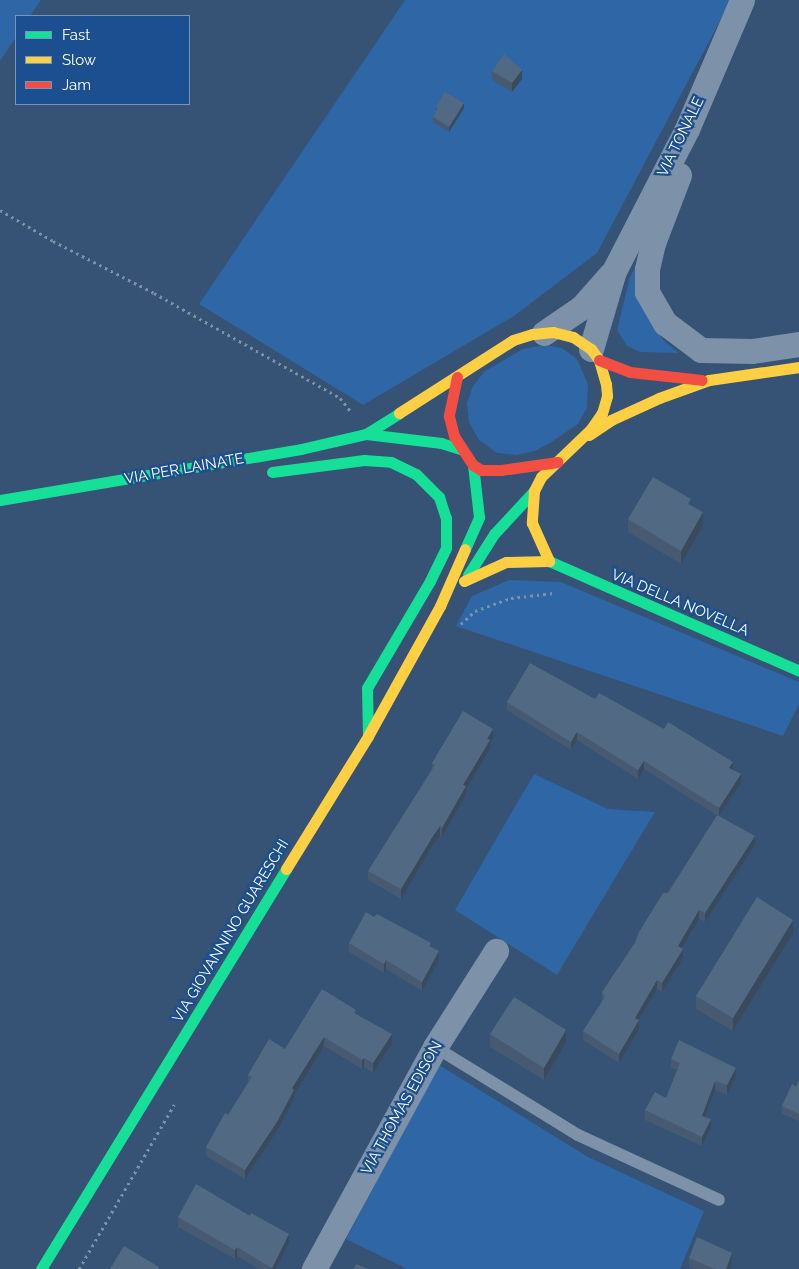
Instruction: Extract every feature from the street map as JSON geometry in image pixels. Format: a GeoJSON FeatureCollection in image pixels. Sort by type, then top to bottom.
{"type":"FeatureCollection","features":[{"type":"Feature","properties":{"kind":"street","name":"VIA TONALE"},"geometry":{"type":"LineString","coordinates":[[614,271],[687,129],[742,0]]}},
{"type":"Feature","properties":{"kind":"street"},"geometry":{"type":"LineString","coordinates":[[687,129],[684,162],[653,243],[647,269],[647,292],[665,323],[682,338],[701,350],[752,351],[799,344]]}},
{"type":"Feature","properties":{"kind":"street"},"geometry":{"type":"LineString","coordinates":[[544,333],[582,307],[614,271]]}},
{"type":"Feature","properties":{"kind":"street"},"geometry":{"type":"LineString","coordinates":[[440,606],[464,581],[498,537],[514,510],[534,491],[542,477],[591,429],[602,413],[607,396],[606,384],[595,355],[614,271]]}},
{"type":"Feature","properties":{"kind":"street"},"geometry":{"type":"LineString","coordinates":[[557,462],[501,470],[482,470],[473,465],[454,436],[449,416],[457,377],[513,340],[553,332],[573,336],[595,355],[630,372],[709,380]]}},
{"type":"Feature","properties":{"kind":"street"},"geometry":{"type":"LineString","coordinates":[[575,446],[611,420],[660,398],[709,380],[799,367]]}},
{"type":"Feature","properties":{"kind":"street","name":"VIA PER LAINATE"},"geometry":{"type":"LineString","coordinates":[[0,500],[301,449],[366,434],[457,377]]}},
{"type":"Feature","properties":{"kind":"street","name":"VIA PER LAINATE"},"geometry":{"type":"LineString","coordinates":[[366,434],[441,443],[462,449]]}},
{"type":"Feature","properties":{"kind":"street"},"geometry":{"type":"LineString","coordinates":[[256,474],[364,460],[392,462],[416,474],[439,497],[446,518],[446,548],[426,589],[367,688],[368,736]]}},
{"type":"Feature","properties":{"kind":"street"},"geometry":{"type":"LineString","coordinates":[[440,606],[479,517],[473,465]]}},
{"type":"Feature","properties":{"kind":"street"},"geometry":{"type":"LineString","coordinates":[[82,486],[118,493]]}},
{"type":"Feature","properties":{"kind":"street"},"geometry":{"type":"LineString","coordinates":[[464,581],[506,562],[550,561],[532,524],[534,491]]}},
{"type":"Feature","properties":{"kind":"street"},"geometry":{"type":"LineString","coordinates":[[479,517],[498,537]]}},
{"type":"Feature","properties":{"kind":"street"},"geometry":{"type":"LineString","coordinates":[[513,551],[526,562]]}},
{"type":"Feature","properties":{"kind":"street","name":"VIA DELLA NOVELLA"},"geometry":{"type":"LineString","coordinates":[[550,561],[571,572],[799,671]]}},
{"type":"Feature","properties":{"kind":"street","name":"VIA GIOVANNINO GUARESCHI"},"geometry":{"type":"LineString","coordinates":[[41,1269],[368,736],[440,606]]}},
{"type":"Feature","properties":{"kind":"street","name":"VIA THOMAS EDISON"},"geometry":{"type":"LineString","coordinates":[[314,1269],[435,1047],[496,951]]}},
{"type":"Feature","properties":{"kind":"lane"},"geometry":{"type":"LineString","coordinates":[[435,1047],[578,1136],[719,1200]]}},
{"type":"Feature","properties":{"kind":"path"},"geometry":{"type":"LineString","coordinates":[[0,210],[53,241],[154,293],[340,398],[366,434]]}},
{"type":"Feature","properties":{"kind":"path"},"geometry":{"type":"LineString","coordinates":[[454,630],[475,611],[511,598],[557,594]]}},
{"type":"Feature","properties":{"kind":"path"},"geometry":{"type":"LineString","coordinates":[[79,1269],[178,1098]]}},
{"type":"Feature","properties":{"kind":"shaded area"},"geometry":{"type":"Polygon","coordinates":[[[0,0],[41,0],[31,15],[15,15],[15,38],[0,61],[0,0]]]}},
{"type":"Feature","properties":{"kind":"shaded area"},"geometry":{"type":"Polygon","coordinates":[[[405,0],[731,0],[597,253],[514,316],[363,405],[199,304],[405,0]]]}},
{"type":"Feature","properties":{"kind":"shaded area"},"geometry":{"type":"Polygon","coordinates":[[[638,262],[656,330],[664,341],[679,353],[640,352],[627,346],[617,330],[630,277],[638,262]]]}},
{"type":"Feature","properties":{"kind":"shaded area"},"geometry":{"type":"Polygon","coordinates":[[[545,345],[562,348],[577,359],[588,384],[587,408],[578,424],[535,451],[516,455],[497,453],[479,440],[469,422],[467,403],[473,386],[485,371],[523,349],[545,345]]]}},
{"type":"Feature","properties":{"kind":"shaded area"},"geometry":{"type":"Polygon","coordinates":[[[509,580],[561,582],[799,682],[799,704],[783,736],[456,626],[472,596],[509,580]]]}},
{"type":"Feature","properties":{"kind":"shaded area"},"geometry":{"type":"Polygon","coordinates":[[[534,774],[608,809],[655,812],[557,975],[455,910],[534,774]]]}},
{"type":"Feature","properties":{"kind":"shaded area"},"geometry":{"type":"Polygon","coordinates":[[[439,1065],[588,1157],[704,1211],[680,1269],[407,1269],[346,1239],[439,1065]]]}},
{"type":"Feature","properties":{"kind":"building"},"geometry":{"type":"Polygon","coordinates":[[[504,54],[522,70],[512,83],[492,71],[504,54]]]}},
{"type":"Feature","properties":{"kind":"building"},"geometry":{"type":"Polygon","coordinates":[[[445,92],[464,103],[449,127],[433,117],[438,108],[436,107],[445,92]]]}},
{"type":"Feature","properties":{"kind":"building"},"geometry":{"type":"Polygon","coordinates":[[[653,477],[691,499],[688,504],[703,512],[681,551],[628,519],[653,477]]]}},
{"type":"Feature","properties":{"kind":"building"},"geometry":{"type":"Polygon","coordinates":[[[530,663],[595,699],[599,693],[664,729],[668,722],[733,762],[729,768],[741,774],[719,808],[644,761],[638,770],[577,732],[571,742],[507,702],[530,663]]]}},
{"type":"Feature","properties":{"kind":"building"},"geometry":{"type":"Polygon","coordinates":[[[463,711],[493,729],[487,739],[490,740],[463,785],[466,786],[442,828],[440,826],[433,836],[401,889],[368,871],[435,765],[432,763],[463,711]]]}},
{"type":"Feature","properties":{"kind":"building"},"geometry":{"type":"Polygon","coordinates":[[[717,815],[755,836],[705,913],[699,910],[678,946],[683,949],[662,983],[657,980],[635,1018],[639,1020],[619,1054],[583,1031],[605,997],[602,992],[635,943],[639,932],[663,893],[668,893],[717,815]]]}},
{"type":"Feature","properties":{"kind":"building"},"geometry":{"type":"Polygon","coordinates":[[[757,897],[793,920],[733,1018],[696,996],[757,897]]]}},
{"type":"Feature","properties":{"kind":"building"},"geometry":{"type":"Polygon","coordinates":[[[366,912],[374,917],[377,914],[431,943],[429,946],[439,951],[422,982],[386,960],[384,964],[349,943],[366,912]]]}},
{"type":"Feature","properties":{"kind":"building"},"geometry":{"type":"Polygon","coordinates":[[[322,989],[356,1010],[354,1013],[392,1034],[373,1063],[364,1058],[362,1060],[324,1037],[292,1088],[294,1090],[277,1122],[245,1170],[206,1147],[225,1113],[228,1115],[252,1077],[248,1075],[269,1039],[285,1049],[322,989]]]}},
{"type":"Feature","properties":{"kind":"building"},"geometry":{"type":"Polygon","coordinates":[[[514,997],[566,1030],[544,1068],[490,1034],[514,997]]]}},
{"type":"Feature","properties":{"kind":"building"},"geometry":{"type":"Polygon","coordinates":[[[679,1040],[736,1068],[727,1085],[715,1081],[702,1116],[711,1119],[702,1137],[645,1110],[655,1092],[666,1098],[680,1063],[671,1059],[679,1040]]]}},
{"type":"Feature","properties":{"kind":"building"},"geometry":{"type":"Polygon","coordinates":[[[799,1080],[799,1114],[782,1106],[792,1084],[796,1087],[799,1080]]]}},
{"type":"Feature","properties":{"kind":"building"},"geometry":{"type":"Polygon","coordinates":[[[196,1184],[250,1216],[251,1213],[289,1234],[272,1268],[237,1247],[235,1250],[178,1217],[196,1184]]]}},
{"type":"Feature","properties":{"kind":"building"},"geometry":{"type":"Polygon","coordinates":[[[697,1237],[732,1253],[726,1269],[715,1269],[689,1258],[697,1237]]]}},
{"type":"Feature","properties":{"kind":"building"},"geometry":{"type":"Polygon","coordinates":[[[124,1246],[159,1267],[158,1269],[110,1269],[124,1246]]]}},
{"type":"Feature","properties":{"kind":"building"},"geometry":{"type":"Polygon","coordinates":[[[356,1264],[368,1269],[354,1269],[356,1264]]]}},
{"type":"Feature","properties":{"kind":"traffic: fast"},"geometry":{"type":"LineString","coordinates":[[0,500],[301,449],[366,434],[399,413]]}},
{"type":"Feature","properties":{"kind":"traffic: fast"},"geometry":{"type":"LineString","coordinates":[[366,434],[441,443],[461,449]]}},
{"type":"Feature","properties":{"kind":"traffic: fast"},"geometry":{"type":"LineString","coordinates":[[272,472],[364,460],[391,462],[416,474],[439,497],[446,518],[446,548],[430,581],[367,688],[368,734]]}},
{"type":"Feature","properties":{"kind":"traffic: fast"},"geometry":{"type":"LineString","coordinates":[[465,549],[479,517],[473,465]]}},
{"type":"Feature","properties":{"kind":"traffic: fast"},"geometry":{"type":"LineString","coordinates":[[468,575],[494,534],[534,491]]}},
{"type":"Feature","properties":{"kind":"traffic: fast"},"geometry":{"type":"LineString","coordinates":[[549,561],[799,671]]}},
{"type":"Feature","properties":{"kind":"traffic: fast"},"geometry":{"type":"LineString","coordinates":[[41,1269],[286,869]]}},
{"type":"Feature","properties":{"kind":"traffic: slow"},"geometry":{"type":"LineString","coordinates":[[399,413],[513,340],[533,334],[553,332],[573,337],[591,349],[599,360],[606,384],[607,396],[602,413],[591,429],[541,477],[534,491],[532,523],[549,561]]}},
{"type":"Feature","properties":{"kind":"traffic: slow"},"geometry":{"type":"LineString","coordinates":[[589,435],[611,420],[659,398],[709,380],[799,367]]}},
{"type":"Feature","properties":{"kind":"traffic: slow"},"geometry":{"type":"LineString","coordinates":[[286,869],[368,736],[440,606],[465,549]]}},
{"type":"Feature","properties":{"kind":"traffic: slow"},"geometry":{"type":"LineString","coordinates":[[464,581],[506,562],[549,561]]}},
{"type":"Feature","properties":{"kind":"traffic: jam"},"geometry":{"type":"LineString","coordinates":[[599,360],[630,372],[702,380]]}},
{"type":"Feature","properties":{"kind":"traffic: jam"},"geometry":{"type":"LineString","coordinates":[[457,377],[449,416],[454,436],[473,465],[481,470],[501,470],[557,462]]}}]}
